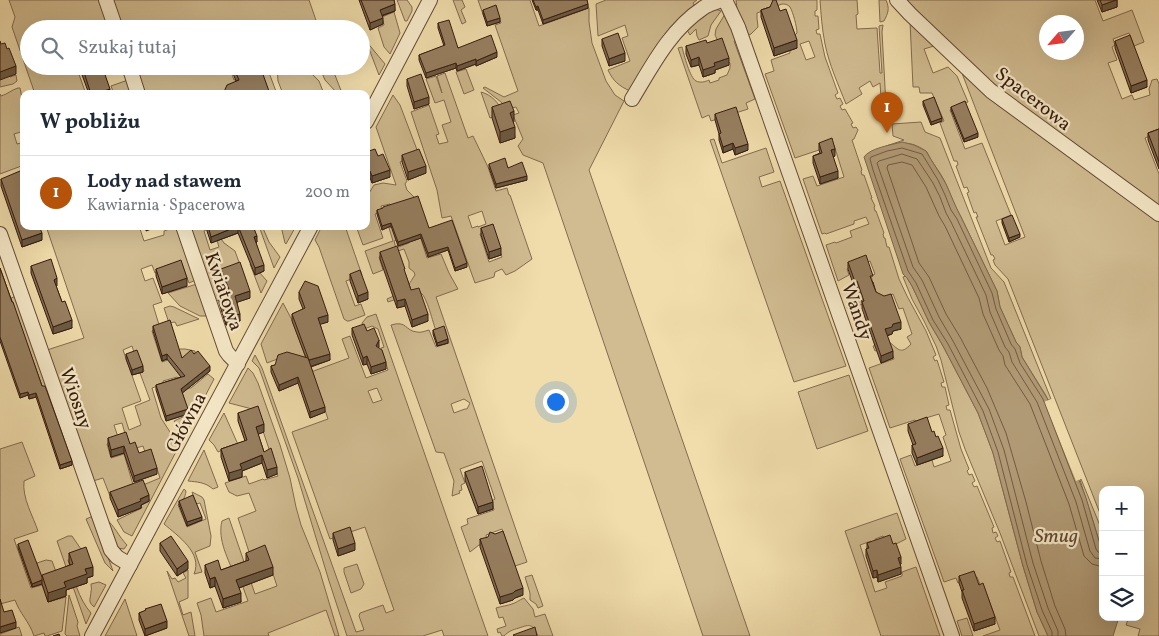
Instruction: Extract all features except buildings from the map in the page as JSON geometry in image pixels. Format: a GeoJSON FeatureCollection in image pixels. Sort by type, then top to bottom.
{"type":"FeatureCollection","features":[{"type":"Feature","properties":{"kind":"street"},"geometry":{"type":"LineString","coordinates":[[106,0],[113,20]]}},
{"type":"Feature","properties":{"kind":"street"},"geometry":{"type":"LineString","coordinates":[[370,114],[430,0]]}},
{"type":"Feature","properties":{"kind":"street"},"geometry":{"type":"LineString","coordinates":[[632,99],[674,34],[701,9],[721,0]]}},
{"type":"Feature","properties":{"kind":"street","name":"Wandy"},"geometry":{"type":"LineString","coordinates":[[725,0],[741,36],[952,636]]}},
{"type":"Feature","properties":{"kind":"street","name":"Spacerowa"},"geometry":{"type":"LineString","coordinates":[[897,0],[991,91],[1159,214]]}},
{"type":"Feature","properties":{"kind":"street"},"geometry":{"type":"LineString","coordinates":[[132,75],[137,90]]}},
{"type":"Feature","properties":{"kind":"street","name":"Kwiatowa"},"geometry":{"type":"LineString","coordinates":[[184,230],[226,351],[238,364]]}},
{"type":"Feature","properties":{"kind":"street","name":"Główna"},"geometry":{"type":"LineString","coordinates":[[92,636],[308,230]]}},
{"type":"Feature","properties":{"kind":"street","name":"Wiosny"},"geometry":{"type":"LineString","coordinates":[[0,234],[111,550],[117,557],[130,565]]}},
{"type":"Feature","properties":{"kind":"shaded area"},"geometry":{"type":"Polygon","coordinates":[[[9,0],[100,0],[107,20],[20,20],[20,50],[12,27],[15,17],[9,0]]]}},
{"type":"Feature","properties":{"kind":"shaded area"},"geometry":{"type":"Polygon","coordinates":[[[112,0],[309,0],[316,20],[119,20],[112,0]]]}},
{"type":"Feature","properties":{"kind":"shaded area"},"geometry":{"type":"Polygon","coordinates":[[[397,0],[407,0],[412,7],[407,21],[405,21],[397,0]]]}},
{"type":"Feature","properties":{"kind":"shaded area"},"geometry":{"type":"Polygon","coordinates":[[[453,0],[462,0],[465,7],[461,10],[466,22],[462,24],[453,0]]]}},
{"type":"Feature","properties":{"kind":"shaded area"},"geometry":{"type":"Polygon","coordinates":[[[478,0],[530,0],[539,26],[589,8],[592,43],[606,81],[615,95],[624,101],[589,170],[750,636],[703,636],[543,163],[523,155],[518,146],[523,139],[513,115],[519,113],[516,107],[508,109],[483,88],[485,87],[504,97],[518,91],[495,25],[501,23],[496,6],[489,8],[491,15],[484,17],[478,0]]]}},
{"type":"Feature","properties":{"kind":"shaded area"},"geometry":{"type":"Polygon","coordinates":[[[606,0],[697,0],[693,3],[695,7],[642,69],[630,91],[617,83],[608,70],[630,61],[622,38],[628,36],[625,25],[598,36],[596,4],[606,0]]]}},
{"type":"Feature","properties":{"kind":"shaded area"},"geometry":{"type":"Polygon","coordinates":[[[736,0],[817,0],[815,16],[818,16],[819,29],[816,30],[817,34],[820,34],[825,57],[838,93],[835,95],[837,99],[840,98],[843,104],[840,106],[842,110],[845,109],[853,123],[851,124],[853,128],[856,127],[858,130],[852,140],[862,175],[864,175],[899,279],[926,331],[936,355],[933,357],[935,361],[937,360],[944,382],[941,383],[942,387],[945,387],[949,405],[946,406],[947,410],[950,410],[969,469],[967,471],[969,475],[972,474],[975,481],[972,483],[974,487],[977,486],[994,527],[992,528],[993,533],[996,532],[998,536],[995,538],[997,542],[1000,541],[1011,572],[1009,573],[1010,577],[1013,577],[1035,636],[983,636],[1000,630],[984,587],[981,587],[977,577],[958,583],[956,578],[944,582],[900,459],[911,455],[915,466],[932,460],[934,467],[951,461],[943,437],[946,435],[939,414],[890,428],[869,368],[894,359],[890,346],[875,351],[873,346],[889,342],[899,350],[904,350],[911,344],[907,337],[912,334],[903,308],[899,309],[893,294],[848,309],[847,307],[859,303],[857,297],[875,291],[871,276],[875,274],[870,261],[847,269],[849,275],[838,281],[826,245],[852,237],[850,231],[869,224],[866,217],[854,221],[854,224],[822,234],[803,179],[813,176],[817,186],[844,177],[834,145],[795,158],[765,74],[774,71],[771,60],[790,53],[791,42],[797,33],[792,12],[789,6],[782,4],[757,13],[758,27],[746,36],[736,0]],[[809,41],[800,44],[806,60],[815,57],[809,41]]]}},
{"type":"Feature","properties":{"kind":"shaded area"},"geometry":{"type":"Polygon","coordinates":[[[820,0],[857,0],[857,29],[877,28],[880,73],[882,73],[879,26],[883,25],[887,124],[883,125],[880,83],[873,87],[870,81],[859,88],[862,94],[846,104],[827,52],[822,27],[820,0]]]}},
{"type":"Feature","properties":{"kind":"shaded area"},"geometry":{"type":"Polygon","coordinates":[[[879,0],[886,0],[888,8],[884,21],[880,22],[879,0]]]}},
{"type":"Feature","properties":{"kind":"shaded area"},"geometry":{"type":"Polygon","coordinates":[[[906,0],[1095,0],[1103,21],[1132,10],[1144,42],[1134,46],[1129,33],[1113,39],[1115,45],[1112,47],[1117,60],[1108,63],[1122,99],[1132,95],[1134,100],[1150,95],[1149,89],[1152,80],[1157,79],[1159,84],[1159,132],[1145,138],[1159,174],[1159,207],[1041,121],[983,75],[906,0]]]}},
{"type":"Feature","properties":{"kind":"shaded area"},"geometry":{"type":"Polygon","coordinates":[[[715,9],[721,11],[711,25],[708,36],[699,40],[696,29],[690,35],[687,30],[705,13],[715,9]]]}},
{"type":"Feature","properties":{"kind":"shaded area"},"geometry":{"type":"Polygon","coordinates":[[[394,12],[400,33],[390,54],[384,47],[378,28],[384,25],[382,17],[394,12]]]}},
{"type":"Feature","properties":{"kind":"shaded area"},"geometry":{"type":"Polygon","coordinates":[[[725,14],[736,40],[734,41],[755,99],[746,103],[748,109],[711,121],[709,115],[702,118],[678,48],[682,47],[689,71],[696,81],[709,80],[710,83],[727,75],[730,63],[715,35],[716,29],[725,14]]]}},
{"type":"Feature","properties":{"kind":"shaded area"},"geometry":{"type":"Polygon","coordinates":[[[910,21],[934,46],[924,49],[933,73],[948,67],[957,76],[968,102],[950,110],[965,149],[982,143],[1011,215],[996,221],[1005,245],[1025,237],[960,68],[1159,221],[1159,636],[1138,636],[1140,629],[1126,625],[1128,621],[1144,621],[1144,486],[1099,486],[1099,511],[1008,279],[995,265],[993,260],[995,259],[991,255],[976,217],[978,217],[976,212],[974,213],[967,193],[969,192],[967,187],[964,188],[956,166],[958,165],[957,161],[954,161],[940,123],[944,121],[932,93],[920,93],[919,87],[913,87],[910,21]]]}},
{"type":"Feature","properties":{"kind":"shaded area"},"geometry":{"type":"Polygon","coordinates":[[[370,46],[385,64],[379,75],[370,51],[370,46]]]}},
{"type":"Feature","properties":{"kind":"shaded area"},"geometry":{"type":"Polygon","coordinates":[[[466,69],[474,90],[464,94],[456,72],[466,69]]]}},
{"type":"Feature","properties":{"kind":"shaded area"},"geometry":{"type":"Polygon","coordinates":[[[7,70],[10,77],[16,75],[17,81],[0,87],[0,73],[7,70]]]}},
{"type":"Feature","properties":{"kind":"shaded area"},"geometry":{"type":"Polygon","coordinates":[[[445,73],[468,138],[473,136],[488,167],[496,191],[507,188],[510,195],[532,259],[506,275],[502,269],[495,272],[494,277],[475,283],[451,216],[442,218],[437,190],[411,112],[429,105],[439,134],[436,135],[439,144],[448,142],[442,125],[451,122],[444,100],[435,103],[426,79],[436,76],[442,93],[437,76],[445,73]],[[482,211],[468,216],[472,228],[486,224],[482,211]],[[493,229],[480,234],[489,262],[502,257],[493,229]]]}},
{"type":"Feature","properties":{"kind":"shaded area"},"geometry":{"type":"Polygon","coordinates":[[[28,75],[79,75],[85,90],[34,90],[28,75]]]}},
{"type":"Feature","properties":{"kind":"shaded area"},"geometry":{"type":"Polygon","coordinates":[[[137,75],[232,75],[234,80],[247,75],[270,75],[276,90],[254,90],[239,86],[228,90],[143,90],[137,75]]]}},
{"type":"Feature","properties":{"kind":"shaded area"},"geometry":{"type":"Polygon","coordinates":[[[278,75],[313,75],[319,81],[322,90],[281,90],[278,75]]]}},
{"type":"Feature","properties":{"kind":"shaded area"},"geometry":{"type":"Polygon","coordinates":[[[323,75],[335,75],[341,90],[334,90],[323,75]]]}},
{"type":"Feature","properties":{"kind":"shaded area"},"geometry":{"type":"Polygon","coordinates":[[[128,80],[132,90],[112,90],[111,86],[128,80]]]}},
{"type":"Feature","properties":{"kind":"shaded area"},"geometry":{"type":"Polygon","coordinates":[[[20,88],[20,132],[14,134],[17,144],[20,143],[20,166],[0,174],[0,94],[1,96],[20,88]]]}},
{"type":"Feature","properties":{"kind":"shaded area"},"geometry":{"type":"Polygon","coordinates":[[[481,92],[495,100],[503,113],[490,118],[481,92]]]}},
{"type":"Feature","properties":{"kind":"shaded area"},"geometry":{"type":"Polygon","coordinates":[[[393,95],[400,105],[419,155],[400,162],[407,181],[405,184],[407,190],[416,199],[409,201],[427,258],[441,254],[458,289],[436,297],[527,562],[509,568],[514,564],[502,529],[486,535],[487,542],[470,552],[461,527],[468,524],[467,519],[494,510],[492,501],[495,499],[482,461],[460,469],[465,483],[461,485],[462,490],[459,491],[460,493],[452,496],[454,481],[444,453],[436,452],[391,325],[400,324],[418,332],[429,330],[436,347],[449,343],[445,329],[436,331],[428,305],[420,292],[388,302],[387,299],[396,295],[409,284],[415,275],[409,268],[409,262],[404,249],[379,257],[383,270],[373,274],[365,251],[393,241],[389,228],[397,225],[390,204],[381,206],[382,211],[375,214],[383,238],[363,245],[357,230],[370,230],[370,192],[374,185],[383,183],[396,185],[376,127],[393,95]],[[406,237],[394,241],[396,248],[409,243],[406,237]],[[464,399],[451,404],[454,413],[467,409],[470,403],[464,399]]]}},
{"type":"Feature","properties":{"kind":"shaded area"},"geometry":{"type":"Polygon","coordinates":[[[921,122],[925,132],[940,138],[991,268],[1004,282],[1051,399],[1048,400],[1022,357],[1020,347],[1000,307],[997,291],[944,180],[927,152],[907,143],[886,146],[904,140],[893,136],[892,124],[921,122]]]}},
{"type":"Feature","properties":{"kind":"shaded area"},"geometry":{"type":"Polygon","coordinates":[[[714,139],[722,163],[766,148],[774,172],[759,177],[762,187],[780,181],[846,366],[794,382],[710,140],[714,139]]]}},
{"type":"Feature","properties":{"kind":"shaded area"},"geometry":{"type":"Polygon","coordinates":[[[47,230],[140,230],[144,241],[164,235],[164,231],[167,230],[178,230],[196,280],[189,283],[182,264],[155,273],[152,265],[141,269],[145,281],[153,278],[162,302],[153,305],[160,328],[152,331],[162,362],[171,359],[180,349],[195,351],[177,371],[189,388],[208,374],[214,379],[185,435],[174,421],[189,414],[177,377],[163,381],[164,384],[152,388],[161,418],[179,446],[132,536],[124,532],[117,520],[142,508],[141,505],[150,501],[143,485],[160,478],[152,453],[146,455],[143,446],[123,452],[119,440],[107,444],[111,458],[124,454],[134,488],[110,496],[103,478],[93,481],[47,350],[84,338],[47,230]],[[132,346],[123,350],[141,401],[122,408],[129,430],[141,425],[135,406],[150,400],[140,373],[144,371],[138,355],[135,355],[132,346]],[[122,423],[114,425],[119,440],[126,437],[122,423]]]}},
{"type":"Feature","properties":{"kind":"shaded area"},"geometry":{"type":"Polygon","coordinates":[[[190,230],[206,230],[204,231],[210,250],[219,247],[216,237],[219,236],[224,243],[235,251],[240,265],[219,273],[224,287],[228,286],[231,295],[214,302],[190,230]]]}},
{"type":"Feature","properties":{"kind":"shaded area"},"geometry":{"type":"Polygon","coordinates":[[[260,230],[264,230],[269,242],[280,257],[274,268],[260,230]]]}},
{"type":"Feature","properties":{"kind":"shaded area"},"geometry":{"type":"Polygon","coordinates":[[[282,230],[294,230],[286,244],[282,230]]]}},
{"type":"Feature","properties":{"kind":"shaded area"},"geometry":{"type":"Polygon","coordinates":[[[320,230],[346,230],[362,275],[346,281],[355,306],[361,304],[365,315],[349,321],[344,319],[315,240],[320,230]]]}},
{"type":"Feature","properties":{"kind":"shaded area"},"geometry":{"type":"Polygon","coordinates":[[[250,264],[267,281],[261,293],[250,264]]]}},
{"type":"Feature","properties":{"kind":"shaded area"},"geometry":{"type":"Polygon","coordinates":[[[906,276],[978,413],[993,453],[1037,612],[1048,636],[1039,636],[1000,533],[965,449],[941,360],[912,299],[903,277],[906,276]]]}},
{"type":"Feature","properties":{"kind":"shaded area"},"geometry":{"type":"Polygon","coordinates":[[[197,284],[207,316],[200,316],[180,306],[168,293],[197,284]]]}},
{"type":"Feature","properties":{"kind":"shaded area"},"geometry":{"type":"Polygon","coordinates":[[[16,296],[48,387],[42,389],[11,298],[16,296]]]}},
{"type":"Feature","properties":{"kind":"shaded area"},"geometry":{"type":"Polygon","coordinates":[[[283,303],[292,320],[311,372],[349,358],[342,339],[350,336],[366,378],[388,370],[381,348],[384,347],[378,329],[372,326],[364,329],[362,323],[367,317],[376,314],[488,636],[444,636],[442,630],[423,636],[347,636],[298,478],[259,368],[252,361],[255,355],[262,368],[356,632],[364,630],[359,616],[360,613],[383,605],[386,613],[394,610],[365,527],[330,539],[292,432],[328,419],[316,384],[288,355],[267,363],[261,344],[283,303]],[[377,388],[368,391],[373,403],[382,400],[377,388]]]}},
{"type":"Feature","properties":{"kind":"shaded area"},"geometry":{"type":"Polygon","coordinates":[[[170,306],[199,319],[177,326],[175,322],[169,323],[164,308],[170,306]]]}},
{"type":"Feature","properties":{"kind":"shaded area"},"geometry":{"type":"Polygon","coordinates":[[[248,368],[258,383],[280,445],[301,525],[320,572],[339,636],[335,636],[326,610],[268,633],[269,636],[204,636],[197,603],[211,598],[216,612],[248,601],[239,576],[235,577],[224,550],[221,535],[222,521],[229,518],[255,594],[277,586],[265,550],[250,555],[238,518],[256,511],[249,493],[237,496],[229,492],[225,483],[246,476],[249,484],[278,476],[256,410],[229,403],[248,368]]]}},
{"type":"Feature","properties":{"kind":"shaded area"},"geometry":{"type":"Polygon","coordinates":[[[849,375],[868,431],[817,449],[798,392],[849,375]]]}},
{"type":"Feature","properties":{"kind":"shaded area"},"geometry":{"type":"Polygon","coordinates":[[[224,413],[240,449],[233,445],[218,452],[209,440],[224,413]]]}},
{"type":"Feature","properties":{"kind":"shaded area"},"geometry":{"type":"Polygon","coordinates":[[[22,442],[35,476],[24,481],[24,487],[26,500],[38,531],[14,539],[31,588],[42,585],[48,602],[66,597],[62,631],[47,636],[44,633],[34,636],[15,600],[0,604],[0,449],[22,442]]]}},
{"type":"Feature","properties":{"kind":"shaded area"},"geometry":{"type":"Polygon","coordinates":[[[204,450],[218,487],[213,489],[198,482],[188,481],[204,450]]]}},
{"type":"Feature","properties":{"kind":"shaded area"},"geometry":{"type":"Polygon","coordinates":[[[1080,480],[1099,523],[1099,541],[1080,480]]]}},
{"type":"Feature","properties":{"kind":"shaded area"},"geometry":{"type":"Polygon","coordinates":[[[184,489],[186,491],[184,497],[178,505],[187,527],[206,519],[200,503],[196,504],[192,492],[204,500],[211,536],[210,546],[195,552],[202,572],[194,574],[196,566],[192,552],[164,524],[184,489]]]}},
{"type":"Feature","properties":{"kind":"shaded area"},"geometry":{"type":"Polygon","coordinates":[[[897,513],[906,539],[892,546],[886,543],[883,536],[875,539],[877,545],[872,546],[871,541],[860,545],[875,592],[887,588],[885,582],[902,576],[902,572],[916,567],[940,636],[881,636],[845,531],[897,513]]]}},
{"type":"Feature","properties":{"kind":"shaded area"},"geometry":{"type":"Polygon","coordinates":[[[93,516],[113,571],[105,563],[86,519],[93,516]]]}},
{"type":"Feature","properties":{"kind":"shaded area"},"geometry":{"type":"Polygon","coordinates":[[[106,519],[112,524],[127,545],[124,549],[117,548],[106,519]]]}},
{"type":"Feature","properties":{"kind":"shaded area"},"geometry":{"type":"Polygon","coordinates":[[[72,536],[85,555],[68,560],[80,595],[91,613],[86,624],[57,541],[72,536]]]}},
{"type":"Feature","properties":{"kind":"shaded area"},"geometry":{"type":"Polygon","coordinates":[[[46,560],[52,561],[58,577],[41,582],[37,563],[46,560]]]}},
{"type":"Feature","properties":{"kind":"shaded area"},"geometry":{"type":"Polygon","coordinates":[[[357,564],[364,584],[361,589],[351,593],[344,568],[357,564]]]}},
{"type":"Feature","properties":{"kind":"shaded area"},"geometry":{"type":"Polygon","coordinates":[[[188,570],[188,598],[179,602],[183,615],[191,612],[195,636],[189,636],[167,571],[172,579],[175,578],[178,582],[186,578],[183,573],[188,570]]]}},
{"type":"Feature","properties":{"kind":"shaded area"},"geometry":{"type":"Polygon","coordinates":[[[532,575],[543,606],[538,608],[530,600],[525,577],[532,575]]]}},
{"type":"Feature","properties":{"kind":"shaded area"},"geometry":{"type":"Polygon","coordinates":[[[99,582],[106,585],[94,607],[90,601],[91,584],[99,582]]]}},
{"type":"Feature","properties":{"kind":"shaded area"},"geometry":{"type":"Polygon","coordinates":[[[69,595],[78,622],[77,626],[80,636],[67,636],[65,634],[69,595]]]}},
{"type":"Feature","properties":{"kind":"shaded area"},"geometry":{"type":"Polygon","coordinates":[[[524,598],[533,609],[535,617],[545,614],[553,636],[538,636],[531,626],[512,630],[504,636],[500,632],[498,633],[497,629],[506,626],[503,617],[499,618],[496,608],[513,604],[524,598]]]}},
{"type":"Feature","properties":{"kind":"shaded area"},"geometry":{"type":"Polygon","coordinates":[[[125,599],[137,636],[105,636],[125,599]]]}},
{"type":"Feature","properties":{"kind":"shaded area"},"geometry":{"type":"Polygon","coordinates":[[[967,618],[973,636],[962,636],[957,621],[967,618]]]}},
{"type":"Feature","properties":{"kind":"shaded area"},"geometry":{"type":"Polygon","coordinates":[[[19,627],[22,636],[0,636],[0,634],[19,627]]]}},
{"type":"Feature","properties":{"kind":"water","name":"Smug"},"geometry":{"type":"Polygon","coordinates":[[[902,142],[926,151],[944,180],[997,291],[1000,307],[1020,347],[1022,357],[1047,398],[1086,498],[1099,541],[1099,621],[1118,621],[1113,636],[1048,636],[1037,612],[993,453],[978,413],[929,322],[912,286],[903,274],[864,157],[871,151],[902,142]]]}},
{"type":"Feature","properties":{"kind":"pier"},"geometry":{"type":"Polygon","coordinates":[[[1051,399],[1081,479],[1076,481],[1044,402],[1051,399]]]}},
{"type":"Feature","properties":{"kind":"place","name":"Lody nad stawem"},"geometry":{"type":"Point","coordinates":[887,133]}}]}
